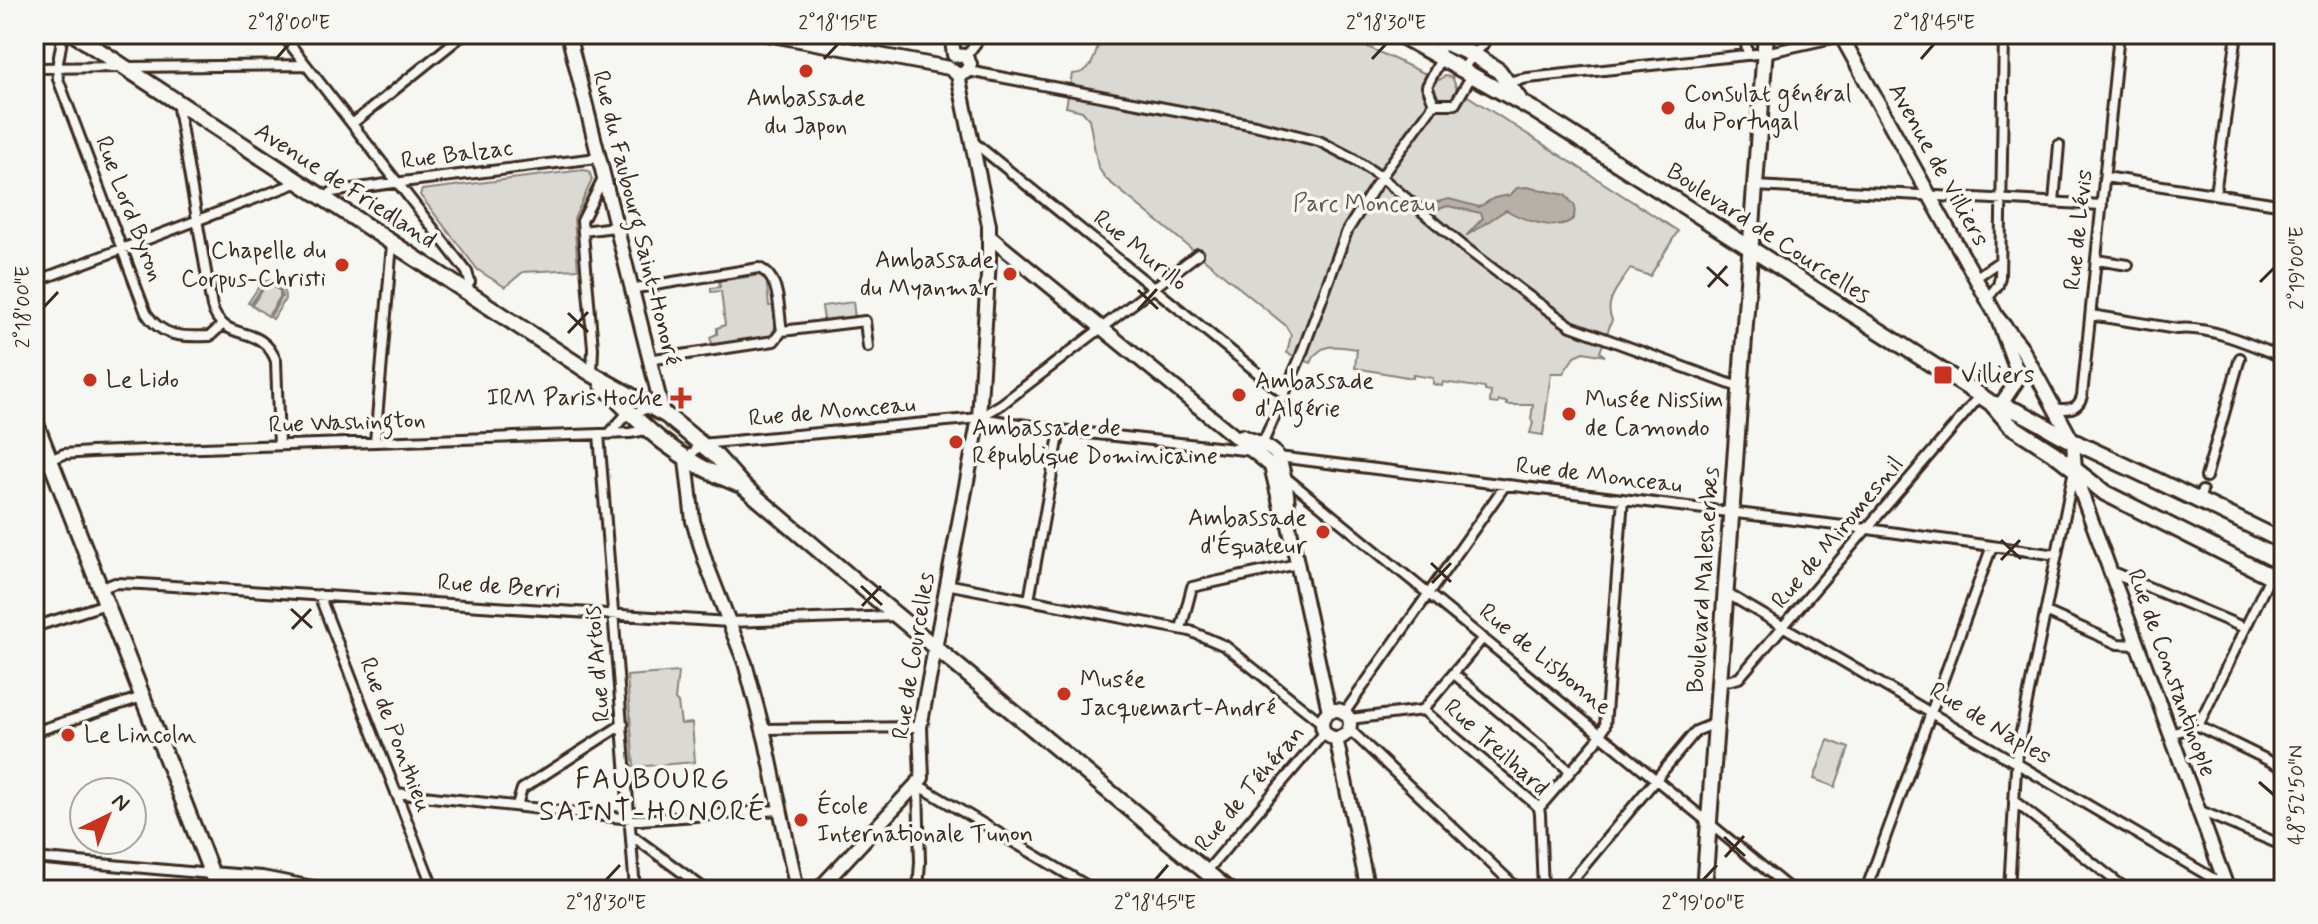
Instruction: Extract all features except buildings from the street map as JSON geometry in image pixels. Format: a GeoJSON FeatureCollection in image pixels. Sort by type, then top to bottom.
{"type":"FeatureCollection","features":[{"type":"Feature","properties":{"kind":"main road","name":"Avenue de Friedland"},"geometry":{"type":"LineString","coordinates":[[74,34],[592,374],[657,410],[701,444],[742,485]]}},
{"type":"Feature","properties":{"kind":"main road"},"geometry":{"type":"LineString","coordinates":[[1398,34],[1418,43],[1437,36],[1474,55],[1499,71],[1521,103]]}},
{"type":"Feature","properties":{"kind":"main road","name":"Boulevard Malesherbes"},"geometry":{"type":"LineString","coordinates":[[1704,890],[1766,34]]}},
{"type":"Feature","properties":{"kind":"main road","name":"Boulevard de Courcelles"},"geometry":{"type":"LineString","coordinates":[[1418,43],[1521,103],[1992,403],[2010,425],[2105,493],[2278,580]]}},
{"type":"Feature","properties":{"kind":"main road","name":"Avenue de Friedland"},"geometry":{"type":"LineString","coordinates":[[592,374],[646,430],[686,460],[742,485]]}},
{"type":"Feature","properties":{"kind":"main road","name":"Boulevard de Courcelles"},"geometry":{"type":"LineString","coordinates":[[1992,403],[2018,409],[2073,442],[2199,499],[2284,542]]}},
{"type":"Feature","properties":{"kind":"main road"},"geometry":{"type":"LineString","coordinates":[[34,419],[38,441],[50,460],[218,890]]}},
{"type":"Feature","properties":{"kind":"main road"},"geometry":{"type":"LineString","coordinates":[[742,485],[1228,890]]}},
{"type":"Feature","properties":{"kind":"street","name":"Rue Lord Byron"},"geometry":{"type":"LineString","coordinates":[[63,34],[58,79],[146,313],[154,325],[180,337],[210,336],[222,325]]}},
{"type":"Feature","properties":{"kind":"street"},"geometry":{"type":"LineString","coordinates":[[282,34],[467,272],[470,282],[464,291]]}},
{"type":"Feature","properties":{"kind":"street"},"geometry":{"type":"LineString","coordinates":[[352,124],[464,34]]}},
{"type":"Feature","properties":{"kind":"street","name":"Rue du Faubourg Saint-Honoré"},"geometry":{"type":"LineString","coordinates":[[568,34],[648,360],[657,410]]}},
{"type":"Feature","properties":{"kind":"street"},"geometry":{"type":"LineString","coordinates":[[767,34],[1293,134],[1336,149],[1381,177],[1527,295],[1577,329],[1741,388]]}},
{"type":"Feature","properties":{"kind":"street"},"geometry":{"type":"LineString","coordinates":[[951,34],[960,56],[970,64],[958,71]]}},
{"type":"Feature","properties":{"kind":"street"},"geometry":{"type":"LineString","coordinates":[[983,34],[960,56],[949,61],[958,71],[990,237],[1225,428],[1275,461],[1283,475],[1289,506],[1287,516],[1328,726],[1368,890]]}},
{"type":"Feature","properties":{"kind":"street"},"geometry":{"type":"LineString","coordinates":[[1434,104],[1455,104],[1474,55],[1492,34]]}},
{"type":"Feature","properties":{"kind":"street"},"geometry":{"type":"LineString","coordinates":[[1744,34],[1748,55]]}},
{"type":"Feature","properties":{"kind":"street"},"geometry":{"type":"LineString","coordinates":[[1987,299],[1998,285],[2000,261],[2004,34]]}},
{"type":"Feature","properties":{"kind":"street","name":"Rue de Lévis"},"geometry":{"type":"LineString","coordinates":[[2056,409],[2072,409],[2080,402],[2119,34]]}},
{"type":"Feature","properties":{"kind":"street"},"geometry":{"type":"LineString","coordinates":[[2215,194],[2237,34]]}},
{"type":"Feature","properties":{"kind":"street"},"geometry":{"type":"LineString","coordinates":[[1491,86],[1531,78],[1765,53],[1844,35]]}},
{"type":"Feature","properties":{"kind":"street","name":"Avenue de Villiers"},"geometry":{"type":"LineString","coordinates":[[1844,35],[1997,317],[2016,367],[2015,384]]}},
{"type":"Feature","properties":{"kind":"street"},"geometry":{"type":"LineString","coordinates":[[1434,104],[1427,86],[1442,57],[1437,36]]}},
{"type":"Feature","properties":{"kind":"street"},"geometry":{"type":"LineString","coordinates":[[34,68],[306,65]]}},
{"type":"Feature","properties":{"kind":"street"},"geometry":{"type":"LineString","coordinates":[[177,102],[212,307],[222,325],[263,340],[272,348],[276,361],[279,445]]}},
{"type":"Feature","properties":{"kind":"street"},"geometry":{"type":"LineString","coordinates":[[1258,448],[1300,358],[1347,231],[1381,177],[1434,104]]}},
{"type":"Feature","properties":{"kind":"street","name":"Rue Murillo"},"geometry":{"type":"LineString","coordinates":[[970,139],[1284,394]]}},
{"type":"Feature","properties":{"kind":"street"},"geometry":{"type":"LineString","coordinates":[[2054,202],[2059,145]]}},
{"type":"Feature","properties":{"kind":"street","name":"Rue Balzac"},"geometry":{"type":"LineString","coordinates":[[324,199],[332,192],[398,182],[597,158]]}},
{"type":"Feature","properties":{"kind":"street"},"geometry":{"type":"LineString","coordinates":[[2105,177],[2284,205]]}},
{"type":"Feature","properties":{"kind":"street"},"geometry":{"type":"LineString","coordinates":[[592,374],[593,348],[582,221],[603,179]]}},
{"type":"Feature","properties":{"kind":"street"},"geometry":{"type":"LineString","coordinates":[[34,282],[299,182]]}},
{"type":"Feature","properties":{"kind":"street"},"geometry":{"type":"LineString","coordinates":[[1755,186],[2102,205]]}},
{"type":"Feature","properties":{"kind":"street"},"geometry":{"type":"LineString","coordinates":[[583,231],[614,227]]}},
{"type":"Feature","properties":{"kind":"street","name":"Rue de Courcelles"},"geometry":{"type":"LineString","coordinates":[[918,890],[918,785],[922,778],[920,727],[973,422],[980,401],[990,237]]}},
{"type":"Feature","properties":{"kind":"street"},"geometry":{"type":"LineString","coordinates":[[375,442],[392,244]]}},
{"type":"Feature","properties":{"kind":"street"},"geometry":{"type":"LineString","coordinates":[[973,422],[1002,404],[1198,254]]}},
{"type":"Feature","properties":{"kind":"street"},"geometry":{"type":"LineString","coordinates":[[2097,260],[2128,265]]}},
{"type":"Feature","properties":{"kind":"street"},"geometry":{"type":"LineString","coordinates":[[1975,278],[2000,261]]}},
{"type":"Feature","properties":{"kind":"street"},"geometry":{"type":"LineString","coordinates":[[630,289],[759,268],[767,271],[774,280],[782,331]]}},
{"type":"Feature","properties":{"kind":"street"},"geometry":{"type":"LineString","coordinates":[[2091,315],[2177,329],[2188,328],[2244,342],[2284,358]]}},
{"type":"Feature","properties":{"kind":"street","name":"Avenue de Villiers"},"geometry":{"type":"LineString","coordinates":[[1997,317],[2020,345],[2073,442]]}},
{"type":"Feature","properties":{"kind":"street"},"geometry":{"type":"LineString","coordinates":[[648,360],[774,341],[782,331],[865,321],[868,347]]}},
{"type":"Feature","properties":{"kind":"street"},"geometry":{"type":"LineString","coordinates":[[2206,477],[2242,352]]}},
{"type":"Feature","properties":{"kind":"street"},"geometry":{"type":"LineString","coordinates":[[1992,403],[2015,384],[2040,381]]}},
{"type":"Feature","properties":{"kind":"street","name":"Rue de Miromesnil"},"geometry":{"type":"LineString","coordinates":[[1719,683],[1739,678],[1868,529],[1992,403]]}},
{"type":"Feature","properties":{"kind":"street"},"geometry":{"type":"LineString","coordinates":[[604,434],[629,414],[657,410]]}},
{"type":"Feature","properties":{"kind":"street"},"geometry":{"type":"LineString","coordinates":[[973,422],[1000,421],[1060,430],[1258,448]]}},
{"type":"Feature","properties":{"kind":"street","name":"Rue de Monceau"},"geometry":{"type":"LineString","coordinates":[[701,444],[973,422]]}},
{"type":"Feature","properties":{"kind":"street","name":"Rue Washington"},"geometry":{"type":"LineString","coordinates":[[50,460],[64,454],[91,452],[646,430]]}},
{"type":"Feature","properties":{"kind":"street"},"geometry":{"type":"LineString","coordinates":[[1029,600],[1060,430]]}},
{"type":"Feature","properties":{"kind":"street","name":"Rue d'Artois"},"geometry":{"type":"LineString","coordinates":[[604,434],[635,890]]}},
{"type":"Feature","properties":{"kind":"street","name":"Rue de Constantinople"},"geometry":{"type":"LineString","coordinates":[[2073,442],[2075,470],[2086,506],[2229,889]]}},
{"type":"Feature","properties":{"kind":"street"},"geometry":{"type":"LineString","coordinates":[[701,444],[686,460],[693,521],[745,663],[763,729],[797,890]]}},
{"type":"Feature","properties":{"kind":"street"},"geometry":{"type":"LineString","coordinates":[[1275,461],[1281,508],[1287,516]]}},
{"type":"Feature","properties":{"kind":"street","name":"Rue de Monceau"},"geometry":{"type":"LineString","coordinates":[[1275,461],[1506,484],[2057,555]]}},
{"type":"Feature","properties":{"kind":"street"},"geometry":{"type":"LineString","coordinates":[[2009,890],[2017,764],[2075,470]]}},
{"type":"Feature","properties":{"kind":"street","name":"Rue de Lisbonne"},"geometry":{"type":"LineString","coordinates":[[1283,475],[1791,890]]}},
{"type":"Feature","properties":{"kind":"street"},"geometry":{"type":"LineString","coordinates":[[946,584],[1181,629],[1225,646],[1343,736],[1348,720],[1428,594],[1506,484]]}},
{"type":"Feature","properties":{"kind":"street"},"geometry":{"type":"LineString","coordinates":[[1539,808],[1605,726],[1623,499]]}},
{"type":"Feature","properties":{"kind":"street"},"geometry":{"type":"LineString","coordinates":[[2068,502],[2086,506]]}},
{"type":"Feature","properties":{"kind":"street"},"geometry":{"type":"LineString","coordinates":[[1866,890],[1992,546]]}},
{"type":"Feature","properties":{"kind":"street"},"geometry":{"type":"LineString","coordinates":[[2198,726],[2245,628],[2278,580],[2284,555]]}},
{"type":"Feature","properties":{"kind":"street"},"geometry":{"type":"LineString","coordinates":[[1181,629],[1192,587],[1297,564]]}},
{"type":"Feature","properties":{"kind":"street"},"geometry":{"type":"LineString","coordinates":[[2110,571],[2245,628]]}},
{"type":"Feature","properties":{"kind":"street","name":"Rue de Berri"},"geometry":{"type":"LineString","coordinates":[[100,589],[115,583],[142,584],[729,622],[897,616]]}},
{"type":"Feature","properties":{"kind":"street","name":"Rue de Naples"},"geometry":{"type":"LineString","coordinates":[[1726,593],[2229,889]]}},
{"type":"Feature","properties":{"kind":"street","name":"Rue de Ponthieu"},"geometry":{"type":"LineString","coordinates":[[319,595],[434,890]]}},
{"type":"Feature","properties":{"kind":"street"},"geometry":{"type":"LineString","coordinates":[[34,627],[106,604]]}},
{"type":"Feature","properties":{"kind":"street"},"geometry":{"type":"LineString","coordinates":[[2046,612],[2118,644],[2137,645]]}},
{"type":"Feature","properties":{"kind":"street"},"geometry":{"type":"LineString","coordinates":[[1423,710],[1483,638]]}},
{"type":"Feature","properties":{"kind":"street"},"geometry":{"type":"LineString","coordinates":[[1454,674],[1570,771]]}},
{"type":"Feature","properties":{"kind":"street"},"geometry":{"type":"LineString","coordinates":[[34,732],[142,697]]}},
{"type":"Feature","properties":{"kind":"street"},"geometry":{"type":"LineString","coordinates":[[1328,726],[1336,709],[1519,890]]}},
{"type":"Feature","properties":{"kind":"street","name":"Rue Treilhard"},"geometry":{"type":"LineString","coordinates":[[1348,720],[1423,710],[1539,808],[1543,890]]}},
{"type":"Feature","properties":{"kind":"street"},"geometry":{"type":"LineString","coordinates":[[1564,890],[1696,731],[1716,723]]}},
{"type":"Feature","properties":{"kind":"street"},"geometry":{"type":"LineString","coordinates":[[517,805],[522,789],[623,724]]}},
{"type":"Feature","properties":{"kind":"street","name":"Rue de Téhéran"},"geometry":{"type":"LineString","coordinates":[[1206,872],[1328,726]]}},
{"type":"Feature","properties":{"kind":"street"},"geometry":{"type":"LineString","coordinates":[[2170,734],[2198,726],[2284,768]]}},
{"type":"Feature","properties":{"kind":"street"},"geometry":{"type":"LineString","coordinates":[[763,729],[920,727]]}},
{"type":"Feature","properties":{"kind":"street"},"geometry":{"type":"LineString","coordinates":[[818,890],[918,785],[1094,890]]}},
{"type":"Feature","properties":{"kind":"street"},"geometry":{"type":"LineString","coordinates":[[396,793],[630,819],[779,810]]}},
{"type":"Feature","properties":{"kind":"street"},"geometry":{"type":"LineString","coordinates":[[2014,801],[2127,890]]}},
{"type":"Feature","properties":{"kind":"street"},"geometry":{"type":"LineString","coordinates":[[2198,810],[2284,846]]}},
{"type":"Feature","properties":{"kind":"street"},"geometry":{"type":"LineString","coordinates":[[631,835],[706,890]]}},
{"type":"Feature","properties":{"kind":"street"},"geometry":{"type":"LineString","coordinates":[[34,858],[241,876],[323,890]]}},
{"type":"Feature","properties":{"kind":"green space","name":"Parc Monceau"},"geometry":{"type":"Polygon","coordinates":[[[1101,34],[1340,34],[1439,80],[1445,76],[1452,77],[1457,89],[1678,231],[1650,276],[1630,269],[1614,293],[1610,306],[1612,320],[1600,352],[1605,356],[1584,352],[1575,356],[1563,373],[1551,373],[1543,435],[1530,433],[1533,405],[1507,405],[1507,402],[1499,401],[1498,404],[1490,403],[1491,392],[1485,391],[1485,388],[1443,382],[1442,386],[1433,384],[1433,378],[1413,375],[1413,378],[1355,368],[1357,349],[1324,348],[1311,363],[1287,353],[1291,335],[1285,325],[1106,179],[1098,167],[1089,119],[1082,111],[1066,107],[1072,74],[1090,66],[1101,34]]]}},
{"type":"Feature","properties":{"kind":"green space"},"geometry":{"type":"Polygon","coordinates":[[[589,171],[592,180],[574,219],[578,269],[523,272],[505,287],[478,270],[420,195],[422,190],[589,171]]]}},
{"type":"Feature","properties":{"kind":"green space"},"geometry":{"type":"Polygon","coordinates":[[[762,275],[770,279],[771,284],[767,285],[769,306],[773,306],[776,326],[770,337],[713,347],[710,337],[717,334],[717,328],[725,325],[721,291],[711,292],[711,288],[720,287],[719,281],[762,275]]]}},
{"type":"Feature","properties":{"kind":"green space"},"geometry":{"type":"Polygon","coordinates":[[[272,280],[284,288],[285,299],[273,319],[270,317],[282,297],[281,290],[271,283],[264,285],[251,304],[248,303],[262,282],[272,280]]]}},
{"type":"Feature","properties":{"kind":"green space"},"geometry":{"type":"Polygon","coordinates":[[[271,285],[280,291],[280,297],[268,316],[252,305],[265,287],[271,285]]]}},
{"type":"Feature","properties":{"kind":"green space"},"geometry":{"type":"Polygon","coordinates":[[[853,302],[855,318],[824,321],[822,306],[853,302]]]}},
{"type":"Feature","properties":{"kind":"green space"},"geometry":{"type":"Polygon","coordinates":[[[678,672],[675,700],[681,724],[692,723],[695,762],[634,767],[627,676],[678,672]]]}},
{"type":"Feature","properties":{"kind":"green space"},"geometry":{"type":"Polygon","coordinates":[[[1828,740],[1849,748],[1835,787],[1814,779],[1828,740]]]}},
{"type":"Feature","properties":{"kind":"shaded area"},"geometry":{"type":"Polygon","coordinates":[[[1527,187],[1565,195],[1575,206],[1574,218],[1567,223],[1550,225],[1530,221],[1506,210],[1466,236],[1483,218],[1481,213],[1448,206],[1435,210],[1429,204],[1449,199],[1479,207],[1494,198],[1510,195],[1517,188],[1527,187]]]}},
{"type":"Feature","properties":{"kind":"place","name":"Ambassade du Japon"},"geometry":{"type":"Point","coordinates":[806,71]}},
{"type":"Feature","properties":{"kind":"place","name":"Consulat général du Portugal"},"geometry":{"type":"Point","coordinates":[1668,108]}},
{"type":"Feature","properties":{"kind":"place","name":"Chapelle du Corpus-Christi"},"geometry":{"type":"Point","coordinates":[342,265]}},
{"type":"Feature","properties":{"kind":"place","name":"Ambassade du Myanmar"},"geometry":{"type":"Point","coordinates":[1010,274]}},
{"type":"Feature","properties":{"kind":"place","name":"Villiers"},"geometry":{"type":"Point","coordinates":[1943,375]}},
{"type":"Feature","properties":{"kind":"place","name":"Le Lido"},"geometry":{"type":"Point","coordinates":[90,380]}},
{"type":"Feature","properties":{"kind":"place","name":"Ambassade d'Algérie"},"geometry":{"type":"Point","coordinates":[1239,395]}},
{"type":"Feature","properties":{"kind":"place","name":"IRM Paris Hoche"},"geometry":{"type":"Point","coordinates":[681,398]}},
{"type":"Feature","properties":{"kind":"place","name":"Musée Nissim de Camondo"},"geometry":{"type":"Point","coordinates":[1569,414]}},
{"type":"Feature","properties":{"kind":"place","name":"Ambassade de République Dominicaine"},"geometry":{"type":"Point","coordinates":[956,442]}},
{"type":"Feature","properties":{"kind":"place","name":"Ambassade d'Équateur"},"geometry":{"type":"Point","coordinates":[1323,532]}},
{"type":"Feature","properties":{"kind":"place","name":"Musée Jacquemart-André"},"geometry":{"type":"Point","coordinates":[1064,694]}},
{"type":"Feature","properties":{"kind":"place","name":"Le Lincoln"},"geometry":{"type":"Point","coordinates":[68,735]}},
{"type":"Feature","properties":{"kind":"place","name":"École Internationale Tunon"},"geometry":{"type":"Point","coordinates":[801,820]}},
{"type":"Feature","properties":{"kind":"district","name":"FAUBOURG SAINT-HONORÉ"},"geometry":{"type":"Point","coordinates":[653,796]}}]}
